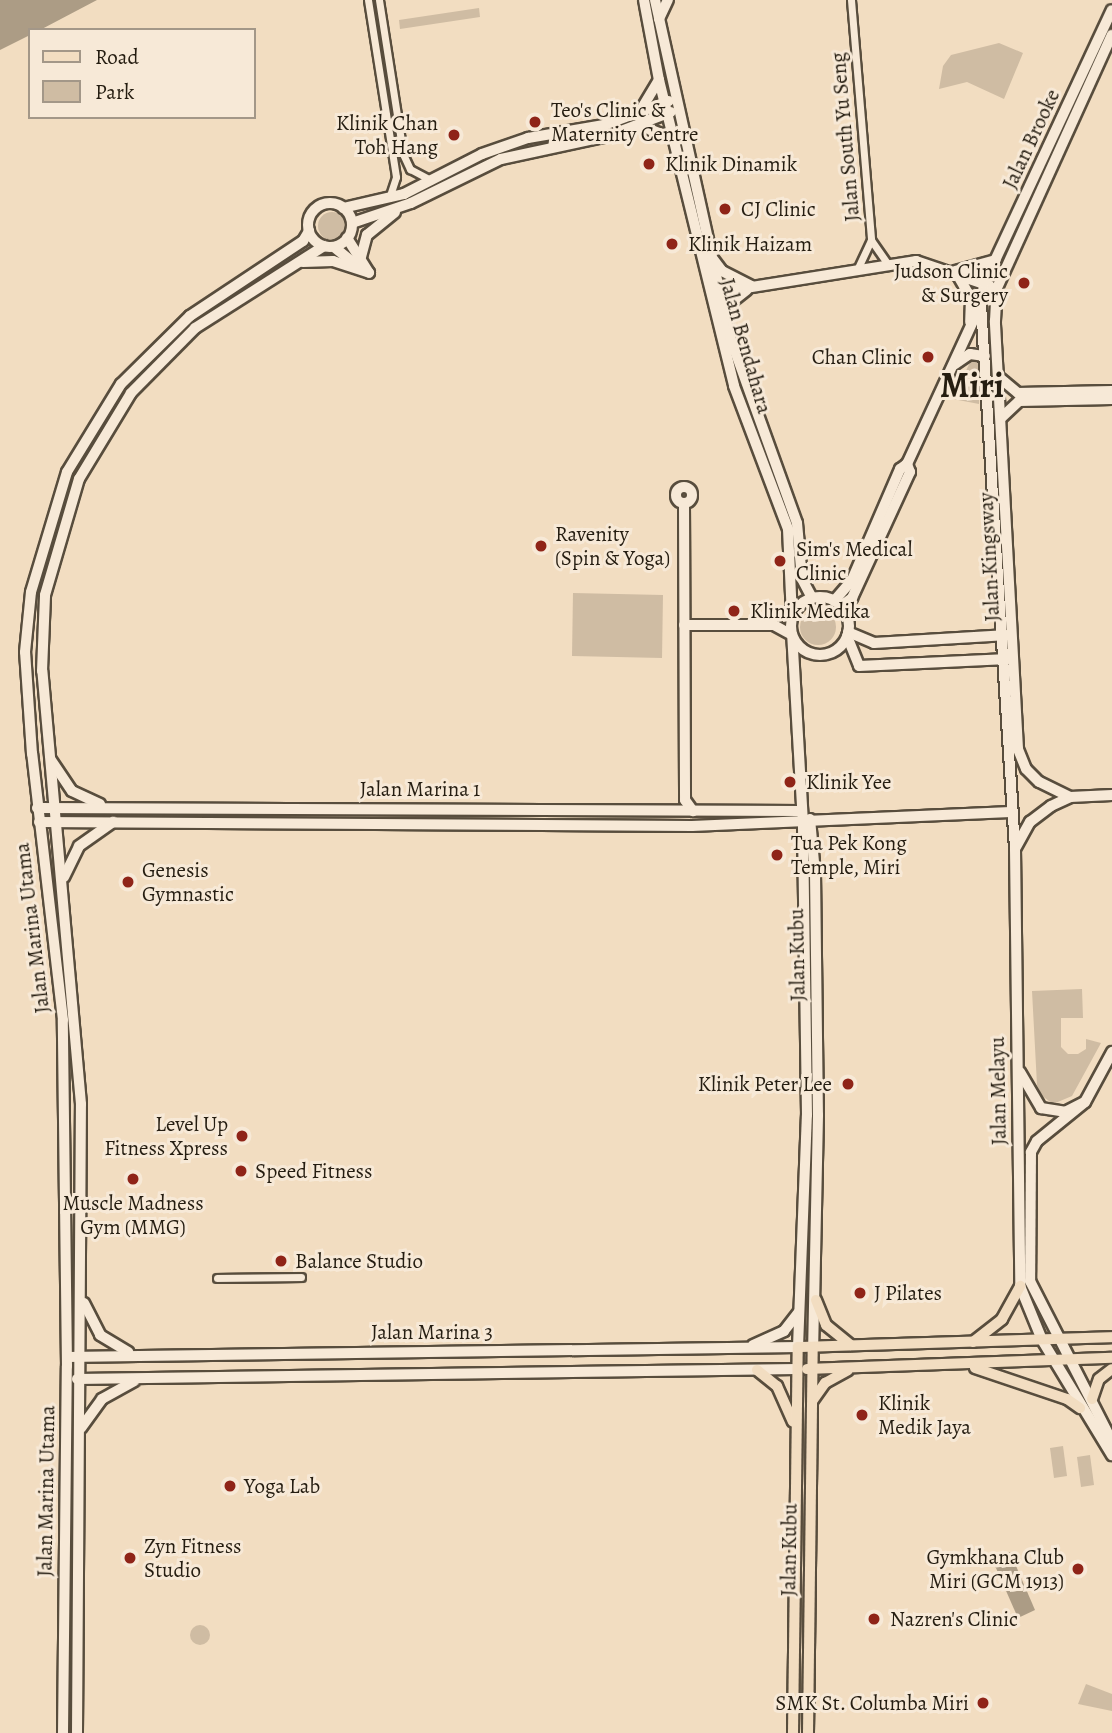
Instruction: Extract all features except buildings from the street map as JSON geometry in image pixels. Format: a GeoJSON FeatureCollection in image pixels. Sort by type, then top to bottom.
{"type":"FeatureCollection","features":[{"type":"Feature","properties":{"kind":"main road","name":"Jalan Bendahara"},"geometry":{"type":"LineString","coordinates":[[644,0],[659,79],[665,102],[673,112],[710,256],[715,293],[797,523],[802,579],[812,598]]}},
{"type":"Feature","properties":{"kind":"main road","name":"Jalan Bendahara"},"geometry":{"type":"LineString","coordinates":[[655,0],[676,99],[673,138],[715,293],[734,386],[785,520],[792,617]]}},
{"type":"Feature","properties":{"kind":"main road"},"geometry":{"type":"LineString","coordinates":[[658,19],[668,0]]}},
{"type":"Feature","properties":{"kind":"main road","name":"Jalan Brooke"},"geometry":{"type":"LineString","coordinates":[[981,304],[984,284],[1112,10]]}},
{"type":"Feature","properties":{"kind":"main road","name":"Jalan Brooke"},"geometry":{"type":"LineString","coordinates":[[997,288],[1112,35]]}},
{"type":"Feature","properties":{"kind":"main road"},"geometry":{"type":"LineString","coordinates":[[636,113],[647,105],[659,79]]}},
{"type":"Feature","properties":{"kind":"main road"},"geometry":{"type":"LineString","coordinates":[[347,239],[369,273],[309,232],[310,218],[318,208],[331,204],[343,208],[389,199],[508,139],[604,125],[676,99]]}},
{"type":"Feature","properties":{"kind":"main road"},"geometry":{"type":"LineString","coordinates":[[361,257],[367,235],[388,215],[511,156],[640,126],[673,112]]}},
{"type":"Feature","properties":{"kind":"main road"},"geometry":{"type":"LineString","coordinates":[[640,126],[673,138]]}},
{"type":"Feature","properties":{"kind":"main road"},"geometry":{"type":"LineString","coordinates":[[352,223],[411,203]]}},
{"type":"Feature","properties":{"kind":"main road"},"geometry":{"type":"LineString","coordinates":[[343,208],[352,223],[347,239]]}},
{"type":"Feature","properties":{"kind":"main road","name":"Jalan Marina Utama"},"geometry":{"type":"LineString","coordinates":[[63,1733],[67,1357],[63,1020],[37,808],[26,627],[38,557],[67,472],[99,414],[156,345],[211,300],[303,241],[309,232]]}},
{"type":"Feature","properties":{"kind":"main road"},"geometry":{"type":"LineString","coordinates":[[329,246],[347,239]]}},
{"type":"Feature","properties":{"kind":"main road","name":"Jalan Marina Utama"},"geometry":{"type":"LineString","coordinates":[[77,1733],[82,1104],[63,884],[48,753],[41,652],[45,594],[63,521],[96,445],[131,393],[185,337],[219,312],[329,246]]}},
{"type":"Feature","properties":{"kind":"main road"},"geometry":{"type":"LineString","coordinates":[[710,256],[722,271],[754,286]]}},
{"type":"Feature","properties":{"kind":"main road"},"geometry":{"type":"LineString","coordinates":[[955,271],[996,260]]}},
{"type":"Feature","properties":{"kind":"main road"},"geometry":{"type":"LineString","coordinates":[[303,262],[333,261],[361,269]]}},
{"type":"Feature","properties":{"kind":"main road"},"geometry":{"type":"LineString","coordinates":[[715,293],[858,268],[929,262],[997,288],[981,304],[952,365],[907,464],[910,472],[852,598],[837,603],[812,598],[792,617],[802,810],[808,823]]}},
{"type":"Feature","properties":{"kind":"main road"},"geometry":{"type":"LineString","coordinates":[[955,271],[971,298],[967,333]]}},
{"type":"Feature","properties":{"kind":"main road"},"geometry":{"type":"LineString","coordinates":[[726,322],[734,300],[754,286]]}},
{"type":"Feature","properties":{"kind":"main road","name":"Jalan Kingsway"},"geometry":{"type":"LineString","coordinates":[[997,288],[1007,635]]}},
{"type":"Feature","properties":{"kind":"main road","name":"Jalan Kingsway"},"geometry":{"type":"LineString","coordinates":[[981,304],[1009,659],[1021,758],[1039,782],[1070,797]]}},
{"type":"Feature","properties":{"kind":"main road"},"geometry":{"type":"LineString","coordinates":[[952,365],[970,354],[985,356]]}},
{"type":"Feature","properties":{"kind":"main road"},"geometry":{"type":"LineString","coordinates":[[999,378],[1018,393],[1112,391]]}},
{"type":"Feature","properties":{"kind":"main road"},"geometry":{"type":"LineString","coordinates":[[1001,418],[1019,401],[1112,399]]}},
{"type":"Feature","properties":{"kind":"main road"},"geometry":{"type":"LineString","coordinates":[[684,504],[685,800],[693,811]]}},
{"type":"Feature","properties":{"kind":"main road"},"geometry":{"type":"LineString","coordinates":[[837,603],[848,618],[848,634],[859,666],[1009,659]]}},
{"type":"Feature","properties":{"kind":"main road"},"geometry":{"type":"LineString","coordinates":[[684,625],[774,625],[792,635],[802,649],[822,655],[836,650],[848,634]]}},
{"type":"Feature","properties":{"kind":"main road"},"geometry":{"type":"LineString","coordinates":[[848,634],[874,643],[1007,635]]}},
{"type":"Feature","properties":{"kind":"main road","name":"Jalan Kingsway"},"geometry":{"type":"LineString","coordinates":[[1009,659],[1012,812]]}},
{"type":"Feature","properties":{"kind":"main road"},"geometry":{"type":"LineString","coordinates":[[48,753],[72,791],[114,808]]}},
{"type":"Feature","properties":{"kind":"main road"},"geometry":{"type":"LineString","coordinates":[[1015,849],[1030,822],[1070,797],[1112,795]]}},
{"type":"Feature","properties":{"kind":"main road","name":"Jalan Marina 1"},"geometry":{"type":"LineString","coordinates":[[37,808],[802,810]]}},
{"type":"Feature","properties":{"kind":"main road","name":"Jalan Marina 1"},"geometry":{"type":"LineString","coordinates":[[39,822],[808,823],[1012,812]]}},
{"type":"Feature","properties":{"kind":"main road","name":"Jalan Melayu"},"geometry":{"type":"LineString","coordinates":[[1012,812],[1015,849],[1020,1286],[1042,1340],[1080,1408],[1112,1455]]}},
{"type":"Feature","properties":{"kind":"main road"},"geometry":{"type":"LineString","coordinates":[[63,884],[79,846],[113,822]]}},
{"type":"Feature","properties":{"kind":"main road","name":"Jalan Kubu"},"geometry":{"type":"LineString","coordinates":[[808,823],[818,1115],[816,1300],[811,1404],[808,1733]]}},
{"type":"Feature","properties":{"kind":"main road","name":"Jalan Kubu"},"geometry":{"type":"LineString","coordinates":[[793,1733],[797,1369],[807,1115],[808,823]]}},
{"type":"Feature","properties":{"kind":"main road"},"geometry":{"type":"LineString","coordinates":[[1017,1063],[1025,1087],[1041,1108],[1065,1112],[1084,1102],[1112,1052]]}},
{"type":"Feature","properties":{"kind":"main road","name":"Jalan Melayu"},"geometry":{"type":"LineString","coordinates":[[1084,1102],[1037,1141],[1029,1164],[1030,1281],[1112,1441]]}},
{"type":"Feature","properties":{"kind":"main road"},"geometry":{"type":"LineString","coordinates":[[80,1286],[87,1312],[100,1335],[121,1350],[137,1355]]}},
{"type":"Feature","properties":{"kind":"main road"},"geometry":{"type":"LineString","coordinates":[[970,1343],[1002,1319],[1020,1286]]}},
{"type":"Feature","properties":{"kind":"main road"},"geometry":{"type":"LineString","coordinates":[[816,1300],[826,1325],[852,1346]]}},
{"type":"Feature","properties":{"kind":"main road"},"geometry":{"type":"LineString","coordinates":[[739,1349],[783,1331],[800,1310]]}},
{"type":"Feature","properties":{"kind":"main road"},"geometry":{"type":"LineString","coordinates":[[798,1347],[1112,1338]]}},
{"type":"Feature","properties":{"kind":"main road","name":"Jalan Marina 3"},"geometry":{"type":"LineString","coordinates":[[67,1357],[798,1347]]}},
{"type":"Feature","properties":{"kind":"main road"},"geometry":{"type":"LineString","coordinates":[[797,1369],[1112,1358]]}},
{"type":"Feature","properties":{"kind":"main road"},"geometry":{"type":"LineString","coordinates":[[965,1365],[1054,1394],[1080,1408]]}},
{"type":"Feature","properties":{"kind":"main road"},"geometry":{"type":"LineString","coordinates":[[811,1404],[825,1383],[853,1367]]}},
{"type":"Feature","properties":{"kind":"main road","name":"Jalan Marina 3"},"geometry":{"type":"LineString","coordinates":[[66,1379],[797,1369]]}},
{"type":"Feature","properties":{"kind":"main road"},"geometry":{"type":"LineString","coordinates":[[1092,1399],[1099,1379],[1112,1369]]}},
{"type":"Feature","properties":{"kind":"main road"},"geometry":{"type":"LineString","coordinates":[[757,1370],[783,1394],[796,1432]]}},
{"type":"Feature","properties":{"kind":"main road"},"geometry":{"type":"LineString","coordinates":[[81,1429],[102,1399],[137,1380]]}},
{"type":"Feature","properties":{"kind":"street"},"geometry":{"type":"LineString","coordinates":[[368,0],[396,177],[389,199]]}},
{"type":"Feature","properties":{"kind":"street"},"geometry":{"type":"LineString","coordinates":[[379,0],[403,153],[410,169],[431,180]]}},
{"type":"Feature","properties":{"kind":"street","name":"Jalan South Yu Seng"},"geometry":{"type":"LineString","coordinates":[[851,0],[870,240],[858,268]]}},
{"type":"Feature","properties":{"kind":"street"},"geometry":{"type":"LineString","coordinates":[[870,240],[887,264]]}},
{"type":"Feature","properties":{"kind":"street"},"geometry":{"type":"LineString","coordinates":[[217,1278],[300,1277]]}},
{"type":"Feature","properties":{"kind":"green space"},"geometry":{"type":"Polygon","coordinates":[[[479,8],[480,17],[400,29],[399,20],[479,8]]]}},
{"type":"Feature","properties":{"kind":"green space"},"geometry":{"type":"Polygon","coordinates":[[[999,43],[1023,53],[1004,99],[967,82],[939,89],[943,66],[951,55],[999,43]]]}},
{"type":"Feature","properties":{"kind":"green space"},"geometry":{"type":"Polygon","coordinates":[[[332,212],[342,216],[346,226],[342,236],[332,240],[322,236],[318,226],[322,216],[332,212]]]}},
{"type":"Feature","properties":{"kind":"green space"},"geometry":{"type":"Polygon","coordinates":[[[971,360],[980,362],[979,404],[953,399],[971,360]]]}},
{"type":"Feature","properties":{"kind":"green space"},"geometry":{"type":"Polygon","coordinates":[[[573,593],[663,595],[662,658],[572,656],[573,593]]]}},
{"type":"Feature","properties":{"kind":"green space"},"geometry":{"type":"Polygon","coordinates":[[[818,609],[831,614],[836,627],[831,640],[818,645],[805,640],[800,627],[805,614],[818,609]]]}},
{"type":"Feature","properties":{"kind":"green space"},"geometry":{"type":"Polygon","coordinates":[[[1082,989],[1083,1018],[1061,1018],[1061,1047],[1068,1054],[1078,1054],[1086,1049],[1086,1039],[1101,1043],[1072,1096],[1053,1104],[1041,1095],[1037,1085],[1032,991],[1082,989]]]}},
{"type":"Feature","properties":{"kind":"green space"},"geometry":{"type":"Polygon","coordinates":[[[1063,1446],[1067,1476],[1054,1478],[1050,1448],[1063,1446]]]}},
{"type":"Feature","properties":{"kind":"green space"},"geometry":{"type":"Polygon","coordinates":[[[1090,1455],[1094,1485],[1081,1487],[1077,1457],[1090,1455]]]}},
{"type":"Feature","properties":{"kind":"green space"},"geometry":{"type":"Polygon","coordinates":[[[200,1625],[207,1628],[210,1635],[207,1642],[200,1645],[193,1642],[190,1635],[193,1628],[200,1625]]]}},
{"type":"Feature","properties":{"kind":"green space"},"geometry":{"type":"Polygon","coordinates":[[[1086,1684],[1112,1694],[1112,1711],[1078,1704],[1086,1684]]]}},
{"type":"Feature","properties":{"kind":"shaded area"},"geometry":{"type":"Polygon","coordinates":[[[0,0],[97,0],[44,28],[28,28],[28,36],[0,50],[0,0]]]}},
{"type":"Feature","properties":{"kind":"shaded area"},"geometry":{"type":"Polygon","coordinates":[[[1010,1552],[1035,1610],[1018,1618],[992,1559],[1010,1552]]]}},
{"type":"Feature","properties":{"kind":"place","name":"Teo's Clinic & Maternity Centre"},"geometry":{"type":"Point","coordinates":[535,122]}},
{"type":"Feature","properties":{"kind":"place","name":"Klinik Chan Toh Hang"},"geometry":{"type":"Point","coordinates":[454,135]}},
{"type":"Feature","properties":{"kind":"place","name":"Klinik Dinamik"},"geometry":{"type":"Point","coordinates":[649,164]}},
{"type":"Feature","properties":{"kind":"place","name":"CJ Clinic"},"geometry":{"type":"Point","coordinates":[725,209]}},
{"type":"Feature","properties":{"kind":"place","name":"Klinik Haizam"},"geometry":{"type":"Point","coordinates":[672,244]}},
{"type":"Feature","properties":{"kind":"place","name":"Judson Clinic & Surgery"},"geometry":{"type":"Point","coordinates":[1024,283]}},
{"type":"Feature","properties":{"kind":"place","name":"Chan Clinic"},"geometry":{"type":"Point","coordinates":[928,357]}},
{"type":"Feature","properties":{"kind":"place","name":"Ravenity (Spin & Yoga)"},"geometry":{"type":"Point","coordinates":[541,546]}},
{"type":"Feature","properties":{"kind":"place","name":"Sim's Medical Clinic"},"geometry":{"type":"Point","coordinates":[780,561]}},
{"type":"Feature","properties":{"kind":"place","name":"Klinik Medika"},"geometry":{"type":"Point","coordinates":[734,611]}},
{"type":"Feature","properties":{"kind":"place","name":"Klinik Yee"},"geometry":{"type":"Point","coordinates":[790,782]}},
{"type":"Feature","properties":{"kind":"place","name":"Tua Pek Kong Temple, Miri"},"geometry":{"type":"Point","coordinates":[777,855]}},
{"type":"Feature","properties":{"kind":"place","name":"Genesis Gymnastic"},"geometry":{"type":"Point","coordinates":[128,882]}},
{"type":"Feature","properties":{"kind":"place","name":"Klinik Peter Lee"},"geometry":{"type":"Point","coordinates":[848,1084]}},
{"type":"Feature","properties":{"kind":"place","name":"Level Up Fitness Xpress"},"geometry":{"type":"Point","coordinates":[242,1136]}},
{"type":"Feature","properties":{"kind":"place","name":"Speed Fitness"},"geometry":{"type":"Point","coordinates":[241,1171]}},
{"type":"Feature","properties":{"kind":"place","name":"Muscle Madness Gym (MMG)"},"geometry":{"type":"Point","coordinates":[133,1179]}},
{"type":"Feature","properties":{"kind":"place","name":"Balance Studio"},"geometry":{"type":"Point","coordinates":[281,1261]}},
{"type":"Feature","properties":{"kind":"place","name":"J Pilates"},"geometry":{"type":"Point","coordinates":[860,1293]}},
{"type":"Feature","properties":{"kind":"place","name":"Klinik Medik Jaya"},"geometry":{"type":"Point","coordinates":[862,1415]}},
{"type":"Feature","properties":{"kind":"place","name":"Yoga Lab"},"geometry":{"type":"Point","coordinates":[230,1486]}},
{"type":"Feature","properties":{"kind":"place","name":"Zyn Fitness Studio"},"geometry":{"type":"Point","coordinates":[130,1558]}},
{"type":"Feature","properties":{"kind":"place","name":"Gymkhana Club Miri (GCM 1913)"},"geometry":{"type":"Point","coordinates":[1078,1569]}},
{"type":"Feature","properties":{"kind":"place","name":"Nazren's Clinic"},"geometry":{"type":"Point","coordinates":[874,1619]}},
{"type":"Feature","properties":{"kind":"place","name":"SMK St. Columba Miri"},"geometry":{"type":"Point","coordinates":[983,1703]}},
{"type":"Feature","properties":{"kind":"district","name":"Miri"},"geometry":{"type":"Point","coordinates":[972,385]}}]}
